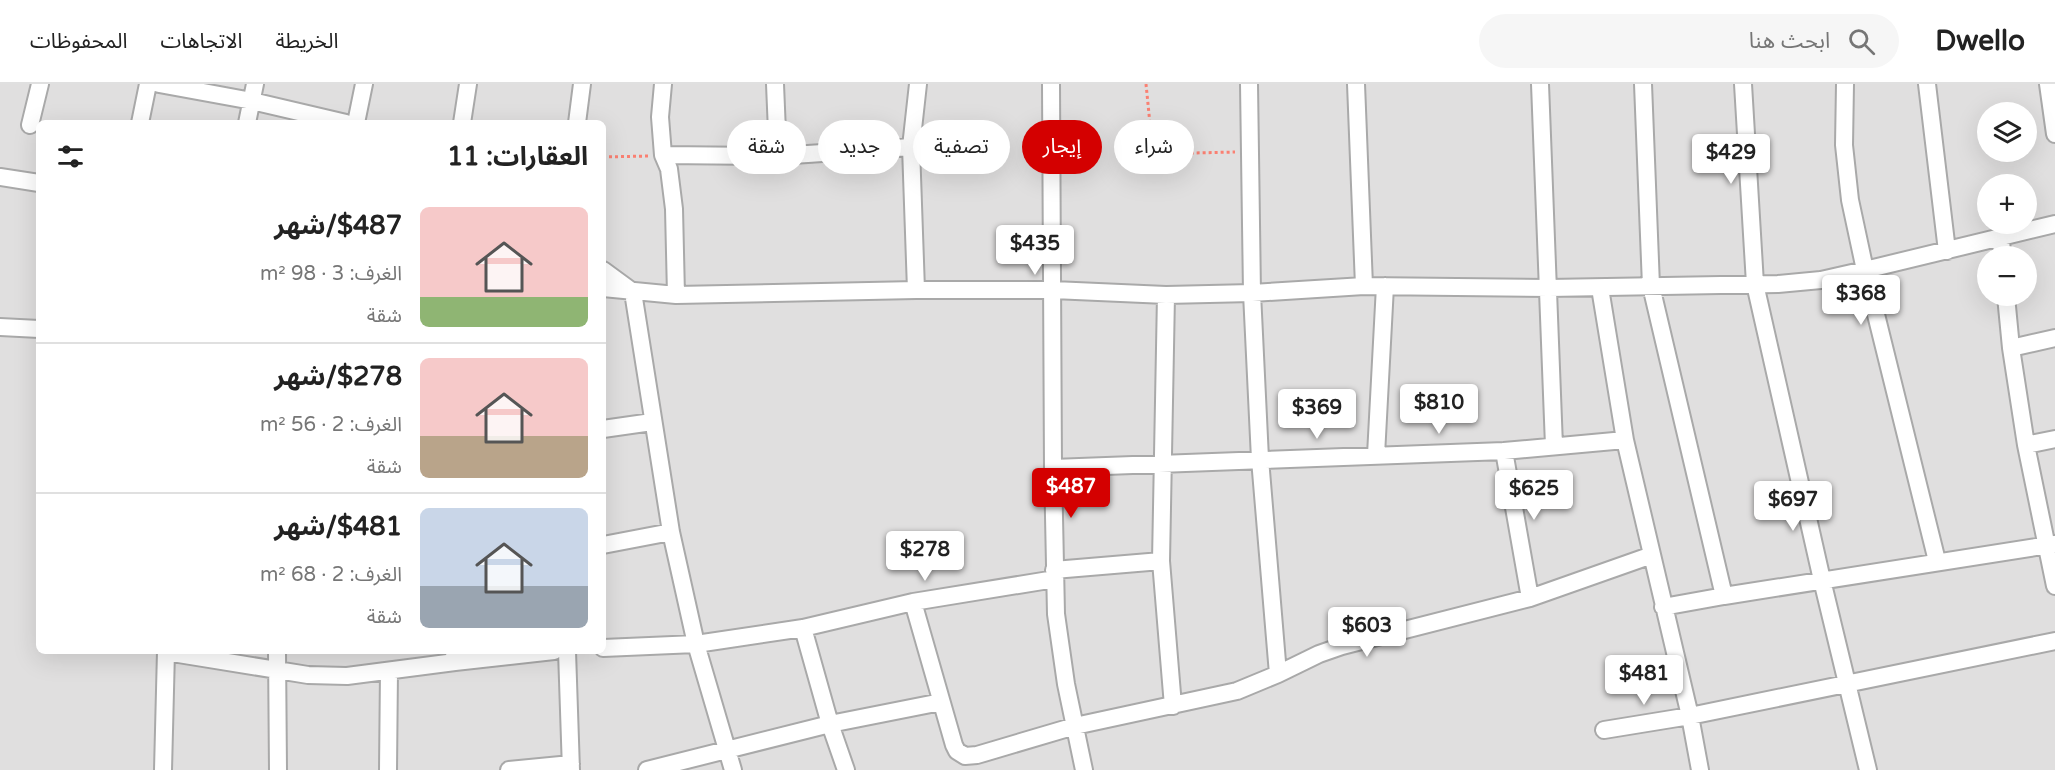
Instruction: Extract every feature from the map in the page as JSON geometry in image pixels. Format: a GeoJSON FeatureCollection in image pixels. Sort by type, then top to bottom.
{"type":"FeatureCollection","features":[{"type":"Feature","properties":{"kind":"street"},"geometry":{"type":"LineString","coordinates":[[30,125],[40,84]]}},
{"type":"Feature","properties":{"kind":"street"},"geometry":{"type":"LineString","coordinates":[[141,120],[148,84]]}},
{"type":"Feature","properties":{"kind":"street"},"geometry":{"type":"LineString","coordinates":[[159,84],[252,101],[333,120]]}},
{"type":"Feature","properties":{"kind":"street"},"geometry":{"type":"LineString","coordinates":[[249,120],[255,84]]}},
{"type":"Feature","properties":{"kind":"street"},"geometry":{"type":"LineString","coordinates":[[357,120],[364,84]]}},
{"type":"Feature","properties":{"kind":"street"},"geometry":{"type":"LineString","coordinates":[[462,120],[468,84]]}},
{"type":"Feature","properties":{"kind":"street"},"geometry":{"type":"LineString","coordinates":[[577,120],[582,84]]}},
{"type":"Feature","properties":{"kind":"street"},"geometry":{"type":"LineString","coordinates":[[663,84],[660,117],[663,155],[672,185],[676,295]]}},
{"type":"Feature","properties":{"kind":"street"},"geometry":{"type":"LineString","coordinates":[[775,84],[776,120]]}},
{"type":"Feature","properties":{"kind":"street"},"geometry":{"type":"LineString","coordinates":[[916,290],[911,147],[918,84]]}},
{"type":"Feature","properties":{"kind":"street"},"geometry":{"type":"LineString","coordinates":[[1051,84],[1056,614],[1084,770]]}},
{"type":"Feature","properties":{"kind":"street"},"geometry":{"type":"LineString","coordinates":[[1249,84],[1252,293],[1260,459],[1278,674]]}},
{"type":"Feature","properties":{"kind":"street"},"geometry":{"type":"LineString","coordinates":[[1356,84],[1364,286]]}},
{"type":"Feature","properties":{"kind":"street"},"geometry":{"type":"LineString","coordinates":[[1540,84],[1554,446]]}},
{"type":"Feature","properties":{"kind":"street"},"geometry":{"type":"LineString","coordinates":[[1643,84],[1651,286],[1724,596]]}},
{"type":"Feature","properties":{"kind":"street"},"geometry":{"type":"LineString","coordinates":[[1743,84],[1755,284],[1821,580],[1868,770]]}},
{"type":"Feature","properties":{"kind":"street"},"geometry":{"type":"LineString","coordinates":[[1845,84],[1846,169],[1865,270],[1937,561]]}},
{"type":"Feature","properties":{"kind":"street"},"geometry":{"type":"LineString","coordinates":[[1927,84],[1947,251]]}},
{"type":"Feature","properties":{"kind":"street"},"geometry":{"type":"LineString","coordinates":[[2048,84],[2055,134]]}},
{"type":"Feature","properties":{"kind":"street"},"geometry":{"type":"LineString","coordinates":[[806,154],[911,147]]}},
{"type":"Feature","properties":{"kind":"street"},"geometry":{"type":"LineString","coordinates":[[663,155],[727,156]]}},
{"type":"Feature","properties":{"kind":"street"},"geometry":{"type":"LineString","coordinates":[[0,177],[36,183]]}},
{"type":"Feature","properties":{"kind":"street"},"geometry":{"type":"LineString","coordinates":[[606,288],[676,295],[916,290],[1053,290],[1166,295],[1252,293],[1364,286],[1600,288],[1798,283],[1865,270],[2055,224]]}},
{"type":"Feature","properties":{"kind":"street"},"geometry":{"type":"LineString","coordinates":[[2001,237],[2001,246]]}},
{"type":"Feature","properties":{"kind":"street"},"geometry":{"type":"LineString","coordinates":[[606,272],[633,292],[671,531],[696,644],[733,770]]}},
{"type":"Feature","properties":{"kind":"street"},"geometry":{"type":"LineString","coordinates":[[1376,455],[1385,286]]}},
{"type":"Feature","properties":{"kind":"street"},"geometry":{"type":"LineString","coordinates":[[1600,288],[1625,440],[1690,716],[1700,770]]}},
{"type":"Feature","properties":{"kind":"street"},"geometry":{"type":"LineString","coordinates":[[1166,295],[1161,561],[1173,706]]}},
{"type":"Feature","properties":{"kind":"street"},"geometry":{"type":"LineString","coordinates":[[2007,306],[2010,348],[2026,445],[2051,544],[2055,586]]}},
{"type":"Feature","properties":{"kind":"street"},"geometry":{"type":"LineString","coordinates":[[0,327],[36,329]]}},
{"type":"Feature","properties":{"kind":"street"},"geometry":{"type":"LineString","coordinates":[[2010,348],[2055,338]]}},
{"type":"Feature","properties":{"kind":"street"},"geometry":{"type":"LineString","coordinates":[[606,429],[652,422]]}},
{"type":"Feature","properties":{"kind":"street"},"geometry":{"type":"LineString","coordinates":[[2026,445],[2055,439]]}},
{"type":"Feature","properties":{"kind":"street"},"geometry":{"type":"LineString","coordinates":[[1053,468],[1504,451],[1625,440]]}},
{"type":"Feature","properties":{"kind":"street"},"geometry":{"type":"LineString","coordinates":[[1504,451],[1530,598]]}},
{"type":"Feature","properties":{"kind":"street"},"geometry":{"type":"LineString","coordinates":[[606,543],[671,531]]}},
{"type":"Feature","properties":{"kind":"street"},"geometry":{"type":"LineString","coordinates":[[1663,607],[2051,544]]}},
{"type":"Feature","properties":{"kind":"street"},"geometry":{"type":"LineString","coordinates":[[913,602],[954,745],[957,751],[965,756],[976,755],[1075,726],[1237,691],[1342,646],[1530,598],[1652,555]]}},
{"type":"Feature","properties":{"kind":"street"},"geometry":{"type":"LineString","coordinates":[[606,648],[696,644],[803,628],[913,602],[1055,575],[1161,561]]}},
{"type":"Feature","properties":{"kind":"street"},"geometry":{"type":"LineString","coordinates":[[803,628],[830,724],[846,770]]}},
{"type":"Feature","properties":{"kind":"street"},"geometry":{"type":"LineString","coordinates":[[1604,730],[1690,716],[2055,641]]}},
{"type":"Feature","properties":{"kind":"street"},"geometry":{"type":"LineString","coordinates":[[163,770],[166,654]]}},
{"type":"Feature","properties":{"kind":"street"},"geometry":{"type":"LineString","coordinates":[[184,654],[330,677],[389,670],[454,656],[494,654]]}},
{"type":"Feature","properties":{"kind":"street"},"geometry":{"type":"LineString","coordinates":[[277,654],[278,770]]}},
{"type":"Feature","properties":{"kind":"street"},"geometry":{"type":"LineString","coordinates":[[509,770],[571,767],[567,654]]}},
{"type":"Feature","properties":{"kind":"street"},"geometry":{"type":"LineString","coordinates":[[388,770],[389,670]]}},
{"type":"Feature","properties":{"kind":"street"},"geometry":{"type":"LineString","coordinates":[[646,770],[830,724],[941,702]]}},
{"type":"Feature","properties":{"kind":"path"},"geometry":{"type":"LineString","coordinates":[[1146,84],[1153,154],[1249,152]]}},
{"type":"Feature","properties":{"kind":"path"},"geometry":{"type":"LineString","coordinates":[[606,157],[663,155]]}},
{"type":"Feature","properties":{"kind":"shaded area"},"geometry":{"type":"Polygon","coordinates":[[[0,84],[2055,84],[2055,770],[0,770],[0,84]]]}}]}
